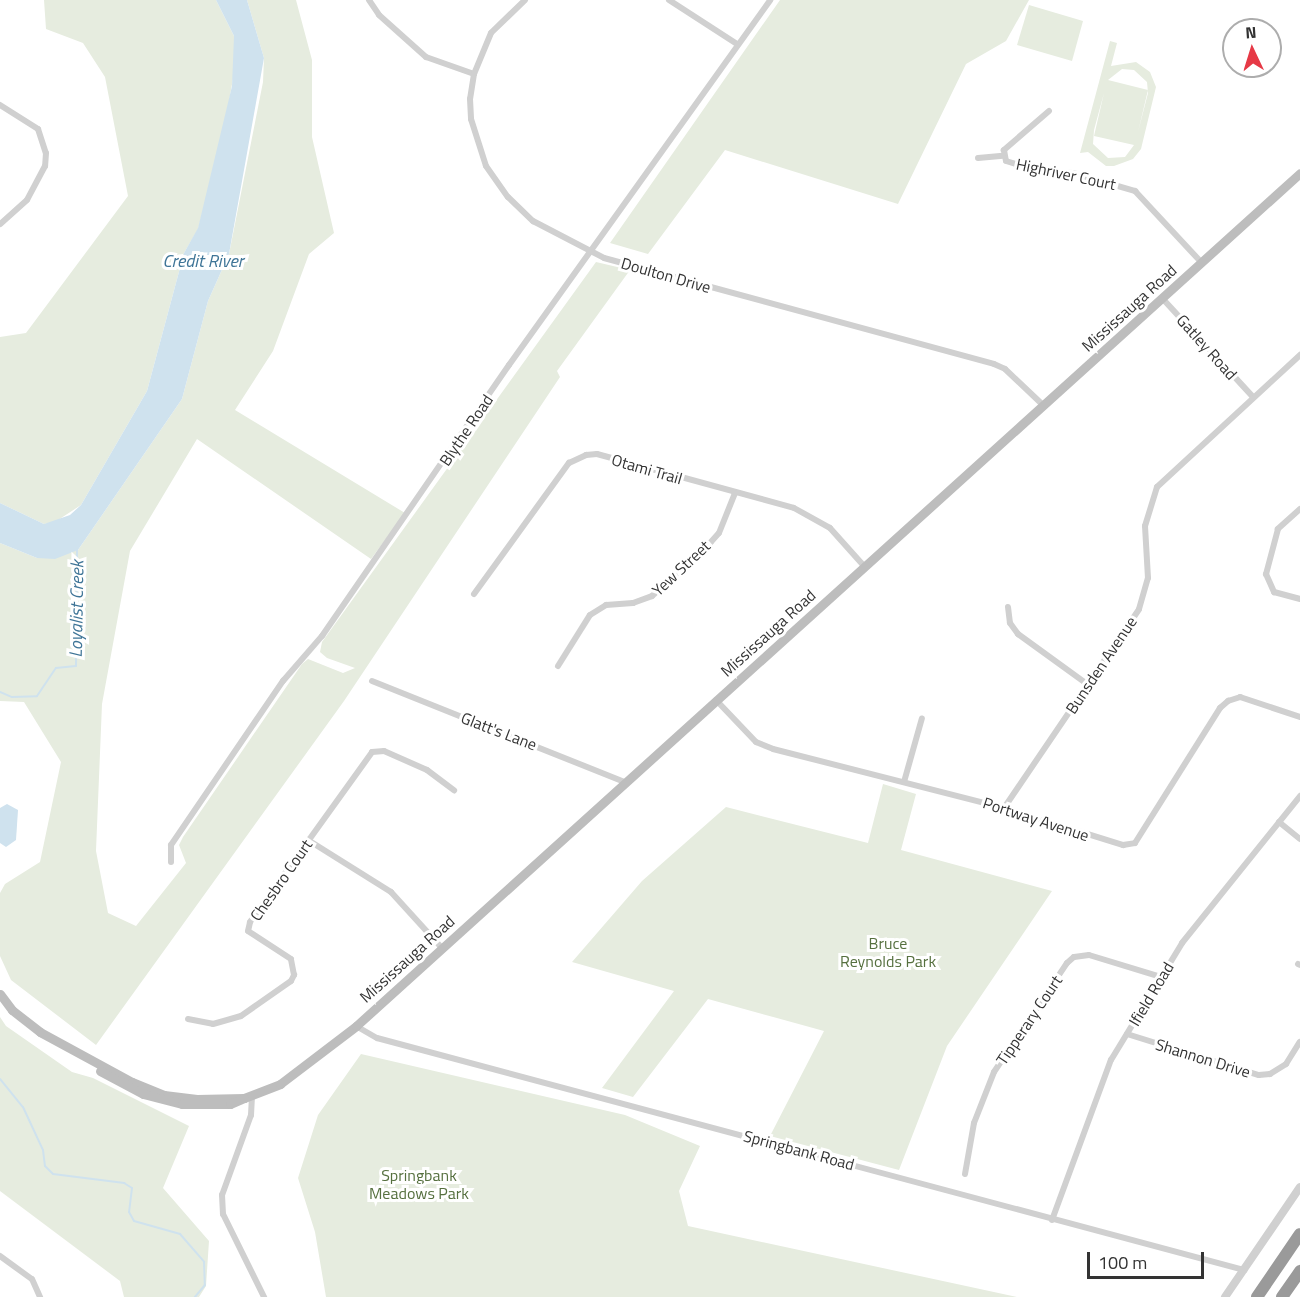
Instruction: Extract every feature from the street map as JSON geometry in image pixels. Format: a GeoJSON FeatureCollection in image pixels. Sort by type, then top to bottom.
{"type":"FeatureCollection","features":[{"type":"Feature","properties":{"kind":"highway"},"geometry":{"type":"LineString","coordinates":[[1257,1297],[1300,1234]]}},
{"type":"Feature","properties":{"kind":"highway"},"geometry":{"type":"LineString","coordinates":[[1282,1297],[1300,1271]]}},
{"type":"Feature","properties":{"kind":"main road","name":"Mississauga Road"},"geometry":{"type":"LineString","coordinates":[[0,994],[12,1010],[80,1055],[164,1095],[196,1099],[248,1097],[309,1065],[356,1026],[1300,173]]}},
{"type":"Feature","properties":{"kind":"street"},"geometry":{"type":"LineString","coordinates":[[369,0],[379,15],[426,57],[474,74]]}},
{"type":"Feature","properties":{"kind":"street","name":"Doulton Drive"},"geometry":{"type":"LineString","coordinates":[[525,0],[491,33],[474,74],[471,119],[486,166],[520,210],[588,252],[994,364],[1005,369],[1043,405]]}},
{"type":"Feature","properties":{"kind":"street"},"geometry":{"type":"LineString","coordinates":[[669,0],[737,44]]}},
{"type":"Feature","properties":{"kind":"street","name":"Blythe Road"},"geometry":{"type":"LineString","coordinates":[[171,862],[171,845],[283,681],[322,636],[588,252],[770,0]]}},
{"type":"Feature","properties":{"kind":"street"},"geometry":{"type":"LineString","coordinates":[[0,105],[38,129],[46,153],[45,166],[27,200],[0,224]]}},
{"type":"Feature","properties":{"kind":"street","name":"Highriver Court"},"geometry":{"type":"LineString","coordinates":[[1048,111],[1009,144],[1003,156],[1006,161],[1041,172],[1073,173],[1135,191],[1201,262]]}},
{"type":"Feature","properties":{"kind":"street"},"geometry":{"type":"LineString","coordinates":[[978,158],[1003,156]]}},
{"type":"Feature","properties":{"kind":"street","name":"Gatley Road"},"geometry":{"type":"LineString","coordinates":[[1162,298],[1252,397]]}},
{"type":"Feature","properties":{"kind":"street","name":"Bunsden Avenue"},"geometry":{"type":"LineString","coordinates":[[1005,808],[1139,609],[1148,578],[1145,526],[1157,487],[1300,355]]}},
{"type":"Feature","properties":{"kind":"street","name":"Otami Trail"},"geometry":{"type":"LineString","coordinates":[[474,594],[577,457],[597,454],[794,508],[812,517],[844,540],[864,566]]}},
{"type":"Feature","properties":{"kind":"street","name":"Yew Street"},"geometry":{"type":"LineString","coordinates":[[558,666],[590,615],[606,605],[633,603],[652,596],[710,543],[719,533],[735,493]]}},
{"type":"Feature","properties":{"kind":"street"},"geometry":{"type":"LineString","coordinates":[[1300,509],[1278,529],[1266,574],[1274,592],[1300,599]]}},
{"type":"Feature","properties":{"kind":"street"},"geometry":{"type":"LineString","coordinates":[[1008,607],[1010,623],[1018,634],[1088,684]]}},
{"type":"Feature","properties":{"kind":"street","name":"Glatt's Lane"},"geometry":{"type":"LineString","coordinates":[[372,681],[625,782]]}},
{"type":"Feature","properties":{"kind":"street","name":"Portway Avenue"},"geometry":{"type":"LineString","coordinates":[[716,700],[756,742],[1005,808],[1104,841],[1135,843],[1220,708],[1228,701],[1240,697],[1300,717]]}},
{"type":"Feature","properties":{"kind":"street"},"geometry":{"type":"LineString","coordinates":[[904,782],[922,718]]}},
{"type":"Feature","properties":{"kind":"street","name":"Chesbro Court"},"geometry":{"type":"LineString","coordinates":[[188,1019],[213,1024],[241,1016],[291,981],[294,975],[291,959],[248,931],[255,915],[372,752],[384,751],[427,770],[454,790]]}},
{"type":"Feature","properties":{"kind":"street","name":"Ifield Road"},"geometry":{"type":"LineString","coordinates":[[1053,1220],[1111,1060],[1182,943],[1300,796]]}},
{"type":"Feature","properties":{"kind":"street"},"geometry":{"type":"LineString","coordinates":[[1279,822],[1300,839]]}},
{"type":"Feature","properties":{"kind":"street"},"geometry":{"type":"LineString","coordinates":[[308,840],[391,892],[442,948]]}},
{"type":"Feature","properties":{"kind":"street","name":"Tipperary Court"},"geometry":{"type":"LineString","coordinates":[[965,1174],[974,1123],[994,1072],[1067,963],[1074,957],[1089,955],[1161,977]]}},
{"type":"Feature","properties":{"kind":"street","name":"Springbank Road"},"geometry":{"type":"LineString","coordinates":[[356,1026],[377,1038],[1244,1270]]}},
{"type":"Feature","properties":{"kind":"street","name":"Shannon Drive"},"geometry":{"type":"LineString","coordinates":[[1127,1034],[1259,1075],[1270,1074],[1286,1064],[1300,1042]]}},
{"type":"Feature","properties":{"kind":"street"},"geometry":{"type":"LineString","coordinates":[[248,1097],[251,1115],[222,1195],[223,1214],[264,1297]]}},
{"type":"Feature","properties":{"kind":"street"},"geometry":{"type":"LineString","coordinates":[[1225,1297],[1300,1187]]}},
{"type":"Feature","properties":{"kind":"street"},"geometry":{"type":"LineString","coordinates":[[0,1256],[32,1279],[40,1297]]}},
{"type":"Feature","properties":{"kind":"green space"},"geometry":{"type":"Polygon","coordinates":[[[44,0],[216,0],[234,36],[235,67],[224,130],[198,229],[184,253],[147,391],[81,505],[55,522],[44,524],[0,503],[0,337],[26,333],[128,196],[105,77],[83,43],[46,29],[44,0]]]}},
{"type":"Feature","properties":{"kind":"green space"},"geometry":{"type":"Polygon","coordinates":[[[247,0],[296,0],[312,60],[312,137],[334,233],[309,254],[273,351],[235,410],[405,513],[371,559],[197,439],[130,551],[102,704],[96,851],[108,913],[136,926],[186,863],[179,845],[183,837],[302,664],[308,659],[343,673],[355,668],[327,658],[320,652],[322,642],[596,262],[630,270],[557,371],[560,377],[344,701],[96,1045],[11,980],[0,956],[0,893],[5,884],[40,862],[61,762],[24,702],[0,701],[0,543],[37,558],[78,550],[182,399],[208,301],[229,254],[263,82],[264,58],[247,0]]]}},
{"type":"Feature","properties":{"kind":"green space"},"geometry":{"type":"Polygon","coordinates":[[[780,0],[1029,0],[1006,41],[966,64],[898,204],[725,150],[648,254],[610,243],[780,0]]]}},
{"type":"Feature","properties":{"kind":"green space"},"geometry":{"type":"Polygon","coordinates":[[[1029,5],[1083,21],[1072,61],[1017,45],[1029,5]]]}},
{"type":"Feature","properties":{"kind":"green space"},"geometry":{"type":"Polygon","coordinates":[[[1110,41],[1117,43],[1111,66],[1136,62],[1150,72],[1156,87],[1141,149],[1133,159],[1114,166],[1106,166],[1088,152],[1080,153],[1110,41]],[[1122,69],[1108,80],[1148,90],[1147,82],[1134,70],[1122,69]],[[1104,93],[1094,130],[1093,144],[1108,158],[1125,157],[1134,145],[1094,136],[1104,93]]]}},
{"type":"Feature","properties":{"kind":"green space","name":"Bruce Reynolds Park"},"geometry":{"type":"Polygon","coordinates":[[[883,784],[916,794],[901,850],[1052,891],[947,1046],[899,1170],[770,1136],[824,1031],[708,999],[633,1097],[602,1088],[674,991],[572,962],[642,881],[726,807],[868,843],[883,784]]]}},
{"type":"Feature","properties":{"kind":"green space"},"geometry":{"type":"Polygon","coordinates":[[[0,1017],[6,1026],[72,1072],[93,1078],[189,1126],[163,1188],[209,1241],[206,1286],[199,1297],[124,1297],[120,1281],[0,1191],[0,1017]]]}},
{"type":"Feature","properties":{"kind":"green space","name":"Springbank Meadows Park"},"geometry":{"type":"Polygon","coordinates":[[[361,1054],[625,1115],[700,1146],[679,1191],[688,1226],[1017,1297],[326,1297],[315,1232],[298,1178],[318,1115],[361,1054]]]}},
{"type":"Feature","properties":{"kind":"water","name":"Credit River"},"geometry":{"type":"Polygon","coordinates":[[[216,0],[247,0],[264,58],[229,254],[208,301],[182,399],[78,550],[55,559],[37,558],[0,543],[0,503],[44,524],[70,515],[81,505],[147,391],[184,253],[198,228],[232,86],[234,36],[216,0]]]}},
{"type":"Feature","properties":{"kind":"water"},"geometry":{"type":"Polygon","coordinates":[[[7,804],[18,810],[16,840],[6,847],[0,843],[0,808],[7,804]]]}},
{"type":"Feature","properties":{"kind":"waterway","name":"Loyalist Creek"},"geometry":{"type":"LineString","coordinates":[[0,692],[12,697],[37,696],[56,668],[76,666],[77,549]]}},
{"type":"Feature","properties":{"kind":"waterway","name":"Loyalist Creek"},"geometry":{"type":"LineString","coordinates":[[0,1079],[23,1107],[43,1150],[45,1166],[53,1174],[124,1183],[132,1188],[129,1212],[134,1221],[180,1234],[204,1262],[205,1285],[195,1297]]}}]}
